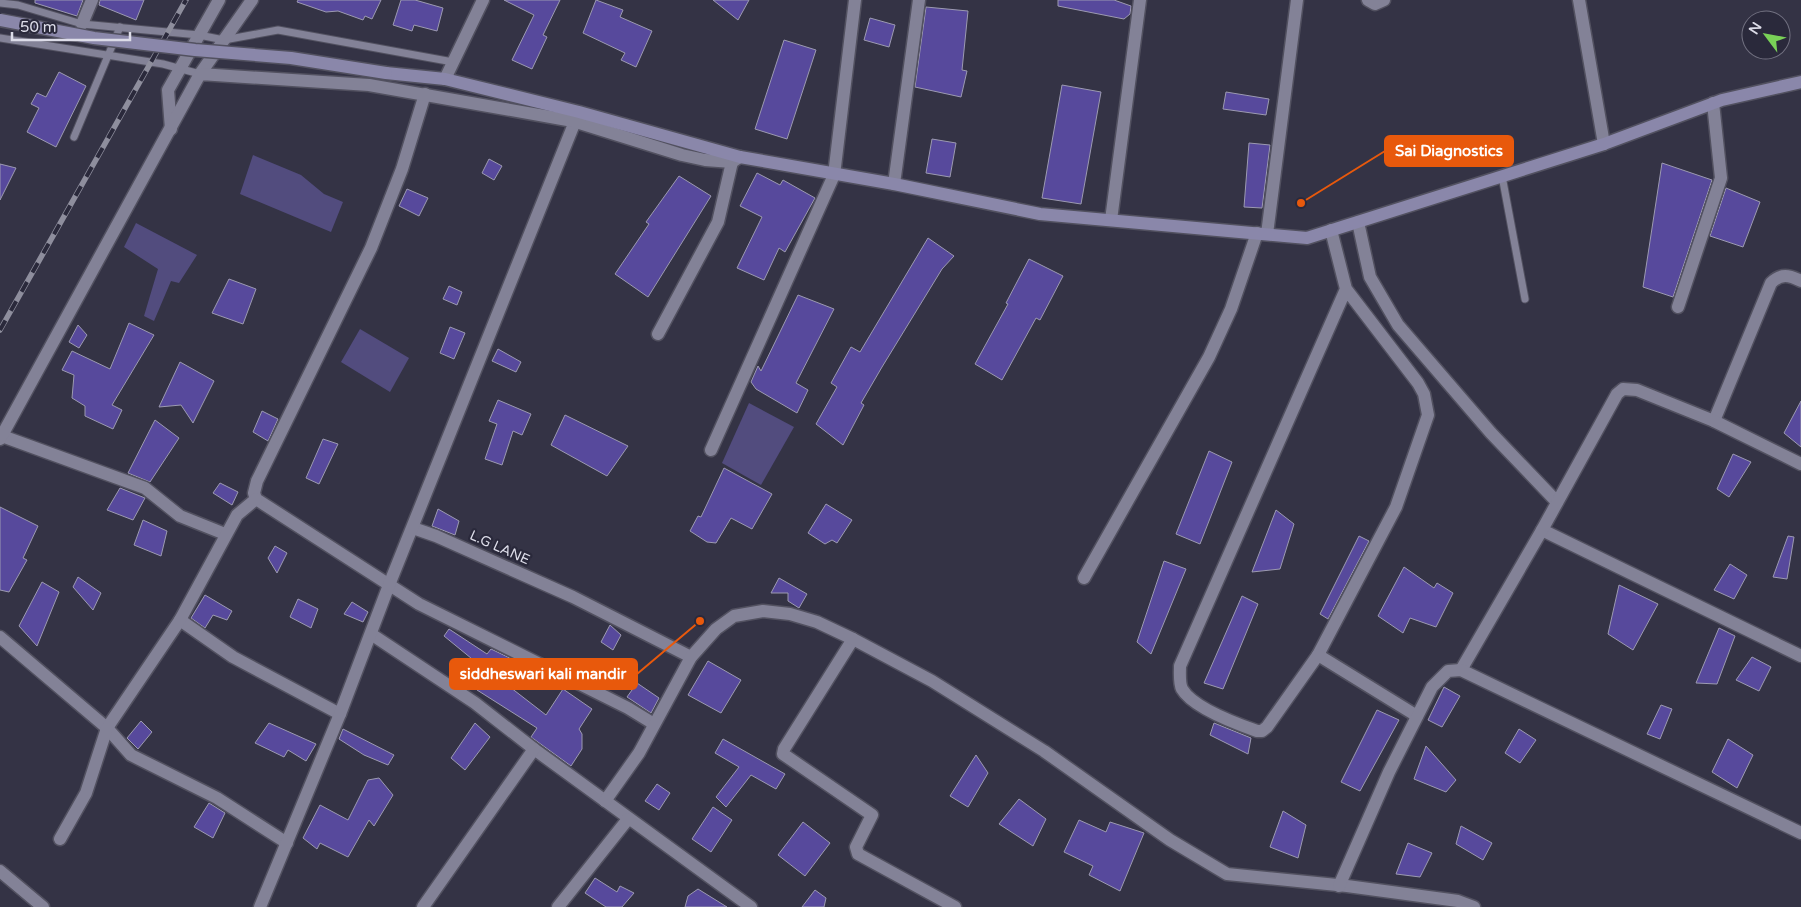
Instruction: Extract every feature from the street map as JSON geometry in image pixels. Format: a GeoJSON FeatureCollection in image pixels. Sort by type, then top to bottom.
{"type":"FeatureCollection","features":[{"type":"Feature","properties":{"kind":"main road"},"geometry":{"type":"LineString","coordinates":[[0,20],[94,38],[195,50],[291,58],[386,73],[445,79],[736,160],[894,184],[1040,214],[1307,238],[1604,144],[1713,103],[1799,79]]}},
{"type":"Feature","properties":{"kind":"street"},"geometry":{"type":"LineString","coordinates":[[82,24],[92,0]]}},
{"type":"Feature","properties":{"kind":"street"},"geometry":{"type":"LineString","coordinates":[[171,129],[168,90],[219,0]]}},
{"type":"Feature","properties":{"kind":"street"},"geometry":{"type":"LineString","coordinates":[[226,534],[180,516],[145,488],[1,438],[200,74],[252,0]]}},
{"type":"Feature","properties":{"kind":"street"},"geometry":{"type":"LineString","coordinates":[[445,79],[483,0]]}},
{"type":"Feature","properties":{"kind":"street"},"geometry":{"type":"LineString","coordinates":[[711,450],[834,175],[855,0]]}},
{"type":"Feature","properties":{"kind":"street"},"geometry":{"type":"LineString","coordinates":[[894,184],[919,0]]}},
{"type":"Feature","properties":{"kind":"street"},"geometry":{"type":"LineString","coordinates":[[1111,220],[1140,0]]}},
{"type":"Feature","properties":{"kind":"street"},"geometry":{"type":"LineString","coordinates":[[1084,578],[1209,357],[1262,234],[1297,0]]}},
{"type":"Feature","properties":{"kind":"street"},"geometry":{"type":"LineString","coordinates":[[1368,0],[1375,4],[1384,0]]}},
{"type":"Feature","properties":{"kind":"street"},"geometry":{"type":"LineString","coordinates":[[1579,0],[1604,144]]}},
{"type":"Feature","properties":{"kind":"street"},"geometry":{"type":"LineString","coordinates":[[200,74],[369,85],[576,117],[340,714],[260,907]]}},
{"type":"Feature","properties":{"kind":"street"},"geometry":{"type":"LineString","coordinates":[[425,94],[402,169],[371,248],[257,481],[254,493],[256,499],[419,604],[620,704],[654,724]]}},
{"type":"Feature","properties":{"kind":"street"},"geometry":{"type":"LineString","coordinates":[[1678,307],[1721,178],[1713,103]]}},
{"type":"Feature","properties":{"kind":"street"},"geometry":{"type":"LineString","coordinates":[[658,334],[718,222],[736,160]]}},
{"type":"Feature","properties":{"kind":"street"},"geometry":{"type":"LineString","coordinates":[[1358,222],[1370,277],[1398,325],[1491,433],[1557,502]]}},
{"type":"Feature","properties":{"kind":"street"},"geometry":{"type":"LineString","coordinates":[[1331,230],[1346,289],[1418,383],[1424,394],[1428,415],[1396,508],[1318,655],[1262,731],[1252,729],[1200,706],[1189,698],[1181,688],[1180,666],[1346,289]]}},
{"type":"Feature","properties":{"kind":"street"},"geometry":{"type":"LineString","coordinates":[[1714,421],[1771,283],[1776,278],[1784,275],[1801,281]]}},
{"type":"Feature","properties":{"kind":"street"},"geometry":{"type":"LineString","coordinates":[[1461,670],[1542,530],[1617,394],[1623,389],[1637,390],[1714,421],[1801,464]]}},
{"type":"Feature","properties":{"kind":"street"},"geometry":{"type":"LineString","coordinates":[[60,839],[86,794],[107,728],[180,620],[237,515],[256,499]]}},
{"type":"Feature","properties":{"kind":"street","name":"L.G LANE"},"geometry":{"type":"LineString","coordinates":[[413,528],[436,536],[573,597],[691,657]]}},
{"type":"Feature","properties":{"kind":"street"},"geometry":{"type":"LineString","coordinates":[[1542,530],[1801,656]]}},
{"type":"Feature","properties":{"kind":"street"},"geometry":{"type":"LineString","coordinates":[[605,801],[639,753],[691,657],[716,629],[734,616],[764,611],[790,614],[817,622],[853,638],[932,681],[987,714],[1098,787],[1170,840],[1213,868],[1227,874],[1246,878],[1339,886],[1474,907]]}},
{"type":"Feature","properties":{"kind":"street"},"geometry":{"type":"LineString","coordinates":[[180,620],[233,657],[340,714]]}},
{"type":"Feature","properties":{"kind":"street"},"geometry":{"type":"LineString","coordinates":[[371,634],[475,703],[628,819],[751,907]]}},
{"type":"Feature","properties":{"kind":"street"},"geometry":{"type":"LineString","coordinates":[[0,637],[107,728],[131,755],[218,798],[287,843]]}},
{"type":"Feature","properties":{"kind":"street"},"geometry":{"type":"LineString","coordinates":[[853,638],[784,749],[783,754],[872,815],[856,847],[858,854],[955,907]]}},
{"type":"Feature","properties":{"kind":"street"},"geometry":{"type":"LineString","coordinates":[[1318,655],[1417,716]]}},
{"type":"Feature","properties":{"kind":"street"},"geometry":{"type":"LineString","coordinates":[[1339,886],[1389,772],[1417,716],[1432,687],[1439,677],[1448,671],[1461,670],[1801,833]]}},
{"type":"Feature","properties":{"kind":"street"},"geometry":{"type":"LineString","coordinates":[[423,907],[534,749]]}},
{"type":"Feature","properties":{"kind":"street"},"geometry":{"type":"LineString","coordinates":[[560,906],[628,819]]}},
{"type":"Feature","properties":{"kind":"street"},"geometry":{"type":"LineString","coordinates":[[0,871],[42,907]]}},
{"type":"Feature","properties":{"kind":"lane"},"geometry":{"type":"LineString","coordinates":[[0,3],[18,4],[82,24],[199,35],[224,40],[278,30],[453,62]]}},
{"type":"Feature","properties":{"kind":"lane"},"geometry":{"type":"LineString","coordinates":[[74,137],[120,27]]}},
{"type":"Feature","properties":{"kind":"lane"},"geometry":{"type":"LineString","coordinates":[[0,38],[181,68],[200,74]]}},
{"type":"Feature","properties":{"kind":"lane"},"geometry":{"type":"LineString","coordinates":[[1502,176],[1525,299]]}},
{"type":"Feature","properties":{"kind":"shaded area"},"geometry":{"type":"Polygon","coordinates":[[[253,155],[301,175],[324,194],[343,202],[331,232],[240,194],[253,155]]]}},
{"type":"Feature","properties":{"kind":"shaded area"},"geometry":{"type":"Polygon","coordinates":[[[136,223],[197,255],[179,283],[171,281],[154,321],[144,316],[158,269],[124,247],[136,223]]]}},
{"type":"Feature","properties":{"kind":"shaded area"},"geometry":{"type":"Polygon","coordinates":[[[360,329],[409,358],[390,392],[341,362],[360,329]]]}},
{"type":"Feature","properties":{"kind":"shaded area"},"geometry":{"type":"Polygon","coordinates":[[[749,403],[794,427],[761,485],[722,463],[749,403]]]}},
{"type":"Feature","properties":{"kind":"building"},"geometry":{"type":"Polygon","coordinates":[[[35,0],[83,0],[77,16],[35,3],[35,0]]]}},
{"type":"Feature","properties":{"kind":"building"},"geometry":{"type":"Polygon","coordinates":[[[100,0],[144,0],[136,20],[99,5],[100,0]]]}},
{"type":"Feature","properties":{"kind":"building"},"geometry":{"type":"Polygon","coordinates":[[[298,0],[381,0],[372,19],[365,16],[363,20],[338,11],[326,12],[297,2],[298,0]]]}},
{"type":"Feature","properties":{"kind":"building"},"geometry":{"type":"Polygon","coordinates":[[[401,0],[415,0],[443,8],[437,31],[414,25],[412,31],[393,25],[401,0]]]}},
{"type":"Feature","properties":{"kind":"building"},"geometry":{"type":"Polygon","coordinates":[[[504,0],[560,0],[543,35],[547,37],[532,69],[512,60],[534,15],[504,0]]]}},
{"type":"Feature","properties":{"kind":"building"},"geometry":{"type":"Polygon","coordinates":[[[596,0],[623,10],[620,17],[652,31],[636,67],[621,60],[625,53],[583,33],[596,0]]]}},
{"type":"Feature","properties":{"kind":"building"},"geometry":{"type":"Polygon","coordinates":[[[713,0],[749,0],[738,20],[713,0]]]}},
{"type":"Feature","properties":{"kind":"building"},"geometry":{"type":"Polygon","coordinates":[[[1058,0],[1114,0],[1131,6],[1130,14],[1124,19],[1058,6],[1058,0]]]}},
{"type":"Feature","properties":{"kind":"building"},"geometry":{"type":"Polygon","coordinates":[[[926,7],[968,11],[962,70],[967,71],[961,97],[915,87],[926,7]]]}},
{"type":"Feature","properties":{"kind":"building"},"geometry":{"type":"Polygon","coordinates":[[[870,18],[895,25],[889,47],[864,40],[870,18]]]}},
{"type":"Feature","properties":{"kind":"building"},"geometry":{"type":"Polygon","coordinates":[[[784,40],[816,50],[787,139],[755,129],[784,40]]]}},
{"type":"Feature","properties":{"kind":"building"},"geometry":{"type":"Polygon","coordinates":[[[59,72],[86,86],[56,147],[27,132],[39,108],[31,104],[37,93],[46,97],[59,72]]]}},
{"type":"Feature","properties":{"kind":"building"},"geometry":{"type":"Polygon","coordinates":[[[1062,85],[1101,92],[1081,204],[1042,198],[1062,85]]]}},
{"type":"Feature","properties":{"kind":"building"},"geometry":{"type":"Polygon","coordinates":[[[1226,92],[1269,99],[1266,115],[1223,109],[1226,92]]]}},
{"type":"Feature","properties":{"kind":"building"},"geometry":{"type":"Polygon","coordinates":[[[932,139],[956,143],[950,177],[926,173],[932,139]]]}},
{"type":"Feature","properties":{"kind":"building"},"geometry":{"type":"Polygon","coordinates":[[[1249,143],[1270,145],[1262,208],[1244,207],[1249,143]]]}},
{"type":"Feature","properties":{"kind":"building"},"geometry":{"type":"Polygon","coordinates":[[[489,159],[502,166],[494,180],[482,173],[489,159]]]}},
{"type":"Feature","properties":{"kind":"building"},"geometry":{"type":"Polygon","coordinates":[[[1662,163],[1712,180],[1673,297],[1643,287],[1662,163]]]}},
{"type":"Feature","properties":{"kind":"building"},"geometry":{"type":"Polygon","coordinates":[[[0,164],[16,168],[0,200],[0,164]]]}},
{"type":"Feature","properties":{"kind":"building"},"geometry":{"type":"Polygon","coordinates":[[[757,173],[780,185],[783,180],[815,198],[785,252],[779,248],[764,280],[737,268],[762,217],[740,206],[757,173]]]}},
{"type":"Feature","properties":{"kind":"building"},"geometry":{"type":"Polygon","coordinates":[[[679,176],[711,196],[648,297],[615,274],[649,224],[646,222],[679,176]]]}},
{"type":"Feature","properties":{"kind":"building"},"geometry":{"type":"Polygon","coordinates":[[[1726,188],[1760,202],[1743,247],[1710,236],[1726,188]]]}},
{"type":"Feature","properties":{"kind":"building"},"geometry":{"type":"Polygon","coordinates":[[[407,189],[428,198],[419,216],[399,206],[407,189]]]}},
{"type":"Feature","properties":{"kind":"building"},"geometry":{"type":"Polygon","coordinates":[[[928,238],[954,256],[942,269],[882,367],[861,403],[864,405],[843,445],[816,424],[837,387],[831,383],[851,347],[860,352],[928,238]]]}},
{"type":"Feature","properties":{"kind":"building"},"geometry":{"type":"Polygon","coordinates":[[[1029,259],[1063,276],[1040,320],[1036,318],[1002,380],[975,364],[1008,304],[1006,303],[1029,259]]]}},
{"type":"Feature","properties":{"kind":"building"},"geometry":{"type":"Polygon","coordinates":[[[229,279],[256,289],[243,324],[212,313],[229,279]]]}},
{"type":"Feature","properties":{"kind":"building"},"geometry":{"type":"Polygon","coordinates":[[[449,286],[462,292],[457,305],[443,299],[449,286]]]}},
{"type":"Feature","properties":{"kind":"building"},"geometry":{"type":"Polygon","coordinates":[[[798,295],[834,309],[796,383],[808,390],[797,413],[756,389],[751,382],[758,366],[761,371],[798,295]]]}},
{"type":"Feature","properties":{"kind":"building"},"geometry":{"type":"Polygon","coordinates":[[[129,323],[154,335],[112,405],[122,410],[113,429],[85,416],[85,406],[72,398],[74,375],[62,370],[72,351],[110,369],[129,323]]]}},
{"type":"Feature","properties":{"kind":"building"},"geometry":{"type":"Polygon","coordinates":[[[78,325],[87,335],[79,348],[69,342],[78,325]]]}},
{"type":"Feature","properties":{"kind":"building"},"geometry":{"type":"Polygon","coordinates":[[[450,327],[465,333],[454,359],[440,353],[450,327]]]}},
{"type":"Feature","properties":{"kind":"building"},"geometry":{"type":"Polygon","coordinates":[[[498,349],[521,362],[516,372],[492,361],[498,349]]]}},
{"type":"Feature","properties":{"kind":"building"},"geometry":{"type":"Polygon","coordinates":[[[180,362],[214,381],[193,423],[181,405],[159,407],[180,362]]]}},
{"type":"Feature","properties":{"kind":"building"},"geometry":{"type":"Polygon","coordinates":[[[498,400],[531,414],[522,435],[513,431],[502,465],[485,459],[497,424],[489,421],[498,400]]]}},
{"type":"Feature","properties":{"kind":"building"},"geometry":{"type":"Polygon","coordinates":[[[1801,401],[1801,447],[1784,433],[1801,401]]]}},
{"type":"Feature","properties":{"kind":"building"},"geometry":{"type":"Polygon","coordinates":[[[262,411],[278,419],[268,441],[253,432],[262,411]]]}},
{"type":"Feature","properties":{"kind":"building"},"geometry":{"type":"Polygon","coordinates":[[[565,415],[628,446],[607,476],[551,445],[565,415]]]}},
{"type":"Feature","properties":{"kind":"building"},"geometry":{"type":"Polygon","coordinates":[[[155,420],[179,438],[150,482],[128,473],[155,420]]]}},
{"type":"Feature","properties":{"kind":"building"},"geometry":{"type":"Polygon","coordinates":[[[323,439],[338,444],[319,484],[306,478],[323,439]]]}},
{"type":"Feature","properties":{"kind":"building"},"geometry":{"type":"Polygon","coordinates":[[[1209,451],[1232,462],[1200,544],[1176,534],[1209,451]]]}},
{"type":"Feature","properties":{"kind":"building"},"geometry":{"type":"Polygon","coordinates":[[[1733,454],[1751,462],[1729,497],[1717,489],[1733,454]]]}},
{"type":"Feature","properties":{"kind":"building"},"geometry":{"type":"Polygon","coordinates":[[[724,468],[772,494],[752,529],[731,518],[716,543],[707,542],[690,531],[698,516],[701,517],[724,468]]]}},
{"type":"Feature","properties":{"kind":"building"},"geometry":{"type":"Polygon","coordinates":[[[220,483],[238,492],[232,505],[213,493],[220,483]]]}},
{"type":"Feature","properties":{"kind":"building"},"geometry":{"type":"Polygon","coordinates":[[[120,488],[145,498],[133,520],[107,510],[120,488]]]}},
{"type":"Feature","properties":{"kind":"building"},"geometry":{"type":"Polygon","coordinates":[[[826,504],[852,520],[837,543],[832,540],[825,544],[808,533],[826,504]]]}},
{"type":"Feature","properties":{"kind":"building"},"geometry":{"type":"Polygon","coordinates":[[[0,507],[38,526],[23,558],[27,560],[9,592],[0,590],[0,507]]]}},
{"type":"Feature","properties":{"kind":"building"},"geometry":{"type":"Polygon","coordinates":[[[438,509],[459,521],[455,535],[432,526],[438,509]]]}},
{"type":"Feature","properties":{"kind":"building"},"geometry":{"type":"Polygon","coordinates":[[[1276,510],[1294,524],[1280,569],[1252,572],[1276,510]]]}},
{"type":"Feature","properties":{"kind":"building"},"geometry":{"type":"Polygon","coordinates":[[[143,520],[167,531],[161,556],[134,545],[143,520]]]}},
{"type":"Feature","properties":{"kind":"building"},"geometry":{"type":"Polygon","coordinates":[[[1359,536],[1369,541],[1328,619],[1320,614],[1359,536]]]}},
{"type":"Feature","properties":{"kind":"building"},"geometry":{"type":"Polygon","coordinates":[[[1788,536],[1794,537],[1787,579],[1773,577],[1788,536]]]}},
{"type":"Feature","properties":{"kind":"building"},"geometry":{"type":"Polygon","coordinates":[[[275,546],[287,553],[277,573],[268,558],[275,546]]]}},
{"type":"Feature","properties":{"kind":"building"},"geometry":{"type":"Polygon","coordinates":[[[1164,561],[1186,569],[1151,654],[1137,642],[1164,561]]]}},
{"type":"Feature","properties":{"kind":"building"},"geometry":{"type":"Polygon","coordinates":[[[1730,564],[1747,575],[1734,599],[1714,590],[1730,564]]]}},
{"type":"Feature","properties":{"kind":"building"},"geometry":{"type":"Polygon","coordinates":[[[1404,567],[1434,588],[1437,583],[1453,593],[1436,627],[1410,618],[1403,633],[1378,616],[1404,567]]]}},
{"type":"Feature","properties":{"kind":"building"},"geometry":{"type":"Polygon","coordinates":[[[78,577],[101,593],[93,610],[73,587],[78,577]]]}},
{"type":"Feature","properties":{"kind":"building"},"geometry":{"type":"Polygon","coordinates":[[[779,578],[807,594],[799,608],[788,601],[788,593],[771,593],[779,578]]]}},
{"type":"Feature","properties":{"kind":"building"},"geometry":{"type":"Polygon","coordinates":[[[42,582],[59,592],[37,646],[19,626],[42,582]]]}},
{"type":"Feature","properties":{"kind":"building"},"geometry":{"type":"Polygon","coordinates":[[[1619,585],[1658,604],[1633,650],[1608,634],[1619,585]]]}},
{"type":"Feature","properties":{"kind":"building"},"geometry":{"type":"Polygon","coordinates":[[[205,595],[232,611],[227,620],[213,615],[205,628],[191,618],[205,595]]]}},
{"type":"Feature","properties":{"kind":"building"},"geometry":{"type":"Polygon","coordinates":[[[1242,596],[1258,604],[1223,689],[1204,683],[1242,596]]]}},
{"type":"Feature","properties":{"kind":"building"},"geometry":{"type":"Polygon","coordinates":[[[298,599],[318,609],[311,628],[290,617],[298,599]]]}},
{"type":"Feature","properties":{"kind":"building"},"geometry":{"type":"Polygon","coordinates":[[[352,602],[368,612],[363,622],[344,614],[352,602]]]}},
{"type":"Feature","properties":{"kind":"building"},"geometry":{"type":"Polygon","coordinates":[[[610,625],[621,635],[613,650],[601,642],[610,625]]]}},
{"type":"Feature","properties":{"kind":"building"},"geometry":{"type":"Polygon","coordinates":[[[1719,628],[1735,636],[1717,684],[1696,683],[1719,628]]]}},
{"type":"Feature","properties":{"kind":"building"},"geometry":{"type":"Polygon","coordinates":[[[449,629],[487,654],[491,649],[520,663],[506,684],[546,715],[563,689],[592,709],[579,729],[582,734],[582,749],[571,766],[531,737],[537,728],[477,690],[488,672],[444,636],[449,629]]]}},
{"type":"Feature","properties":{"kind":"building"},"geometry":{"type":"Polygon","coordinates":[[[1752,657],[1771,667],[1759,691],[1736,680],[1752,657]]]}},
{"type":"Feature","properties":{"kind":"building"},"geometry":{"type":"Polygon","coordinates":[[[708,661],[741,680],[721,713],[688,695],[708,661]]]}},
{"type":"Feature","properties":{"kind":"building"},"geometry":{"type":"Polygon","coordinates":[[[637,683],[659,698],[651,713],[627,697],[637,683]]]}},
{"type":"Feature","properties":{"kind":"building"},"geometry":{"type":"Polygon","coordinates":[[[1444,687],[1460,696],[1442,727],[1428,720],[1444,687]]]}},
{"type":"Feature","properties":{"kind":"building"},"geometry":{"type":"Polygon","coordinates":[[[1661,705],[1672,709],[1660,739],[1647,734],[1661,705]]]}},
{"type":"Feature","properties":{"kind":"building"},"geometry":{"type":"Polygon","coordinates":[[[1377,710],[1399,720],[1360,791],[1341,782],[1377,710]]]}},
{"type":"Feature","properties":{"kind":"building"},"geometry":{"type":"Polygon","coordinates":[[[141,721],[152,732],[138,749],[127,738],[141,721]]]}},
{"type":"Feature","properties":{"kind":"building"},"geometry":{"type":"Polygon","coordinates":[[[269,723],[316,744],[306,761],[288,750],[284,757],[255,743],[269,723]]]}},
{"type":"Feature","properties":{"kind":"building"},"geometry":{"type":"Polygon","coordinates":[[[475,723],[490,737],[465,770],[451,758],[475,723]]]}},
{"type":"Feature","properties":{"kind":"building"},"geometry":{"type":"Polygon","coordinates":[[[1214,723],[1251,738],[1248,754],[1210,735],[1214,723]]]}},
{"type":"Feature","properties":{"kind":"building"},"geometry":{"type":"Polygon","coordinates":[[[343,729],[394,755],[388,765],[364,755],[339,739],[343,729]]]}},
{"type":"Feature","properties":{"kind":"building"},"geometry":{"type":"Polygon","coordinates":[[[1519,729],[1536,740],[1520,763],[1505,753],[1519,729]]]}},
{"type":"Feature","properties":{"kind":"building"},"geometry":{"type":"Polygon","coordinates":[[[723,739],[785,774],[776,789],[751,775],[726,807],[716,797],[739,767],[715,753],[723,739]]]}},
{"type":"Feature","properties":{"kind":"building"},"geometry":{"type":"Polygon","coordinates":[[[1728,739],[1753,755],[1737,788],[1712,772],[1728,739]]]}},
{"type":"Feature","properties":{"kind":"building"},"geometry":{"type":"Polygon","coordinates":[[[1426,746],[1456,780],[1446,792],[1414,779],[1426,746]]]}},
{"type":"Feature","properties":{"kind":"building"},"geometry":{"type":"Polygon","coordinates":[[[976,755],[988,773],[968,807],[950,796],[976,755]]]}},
{"type":"Feature","properties":{"kind":"building"},"geometry":{"type":"Polygon","coordinates":[[[379,778],[393,795],[374,826],[369,820],[348,857],[320,843],[317,849],[303,838],[320,805],[348,820],[368,780],[379,778]]]}},
{"type":"Feature","properties":{"kind":"building"},"geometry":{"type":"Polygon","coordinates":[[[657,784],[670,793],[659,810],[645,801],[657,784]]]}},
{"type":"Feature","properties":{"kind":"building"},"geometry":{"type":"Polygon","coordinates":[[[1019,799],[1046,819],[1033,846],[999,824],[1019,799]]]}},
{"type":"Feature","properties":{"kind":"building"},"geometry":{"type":"Polygon","coordinates":[[[209,803],[225,813],[213,838],[194,827],[209,803]]]}},
{"type":"Feature","properties":{"kind":"building"},"geometry":{"type":"Polygon","coordinates":[[[713,807],[732,820],[711,852],[692,839],[713,807]]]}},
{"type":"Feature","properties":{"kind":"building"},"geometry":{"type":"Polygon","coordinates":[[[1283,811],[1306,825],[1298,858],[1270,847],[1283,811]]]}},
{"type":"Feature","properties":{"kind":"building"},"geometry":{"type":"Polygon","coordinates":[[[1079,820],[1106,832],[1110,822],[1144,833],[1120,891],[1089,875],[1093,866],[1064,852],[1079,820]]]}},
{"type":"Feature","properties":{"kind":"building"},"geometry":{"type":"Polygon","coordinates":[[[803,822],[830,843],[805,876],[778,855],[803,822]]]}},
{"type":"Feature","properties":{"kind":"building"},"geometry":{"type":"Polygon","coordinates":[[[1461,826],[1492,843],[1483,860],[1456,844],[1461,826]]]}},
{"type":"Feature","properties":{"kind":"building"},"geometry":{"type":"Polygon","coordinates":[[[1408,843],[1432,853],[1420,877],[1396,874],[1408,843]]]}},
{"type":"Feature","properties":{"kind":"building"},"geometry":{"type":"Polygon","coordinates":[[[595,878],[617,892],[620,886],[634,893],[622,907],[606,907],[585,893],[595,878]]]}},
{"type":"Feature","properties":{"kind":"building"},"geometry":{"type":"Polygon","coordinates":[[[698,889],[727,907],[685,907],[688,896],[698,889]]]}},
{"type":"Feature","properties":{"kind":"building"},"geometry":{"type":"Polygon","coordinates":[[[815,890],[826,898],[824,907],[802,907],[815,890]]]}},
{"type":"Feature","properties":{"kind":"railway"},"geometry":{"type":"LineString","coordinates":[[0,330],[186,0]]}},
{"type":"Feature","properties":{"kind":"place","name":"Sai Diagnostics"},"geometry":{"type":"Point","coordinates":[1301,203]}},
{"type":"Feature","properties":{"kind":"place","name":"siddheswari kali mandir"},"geometry":{"type":"Point","coordinates":[700,621]}}]}
